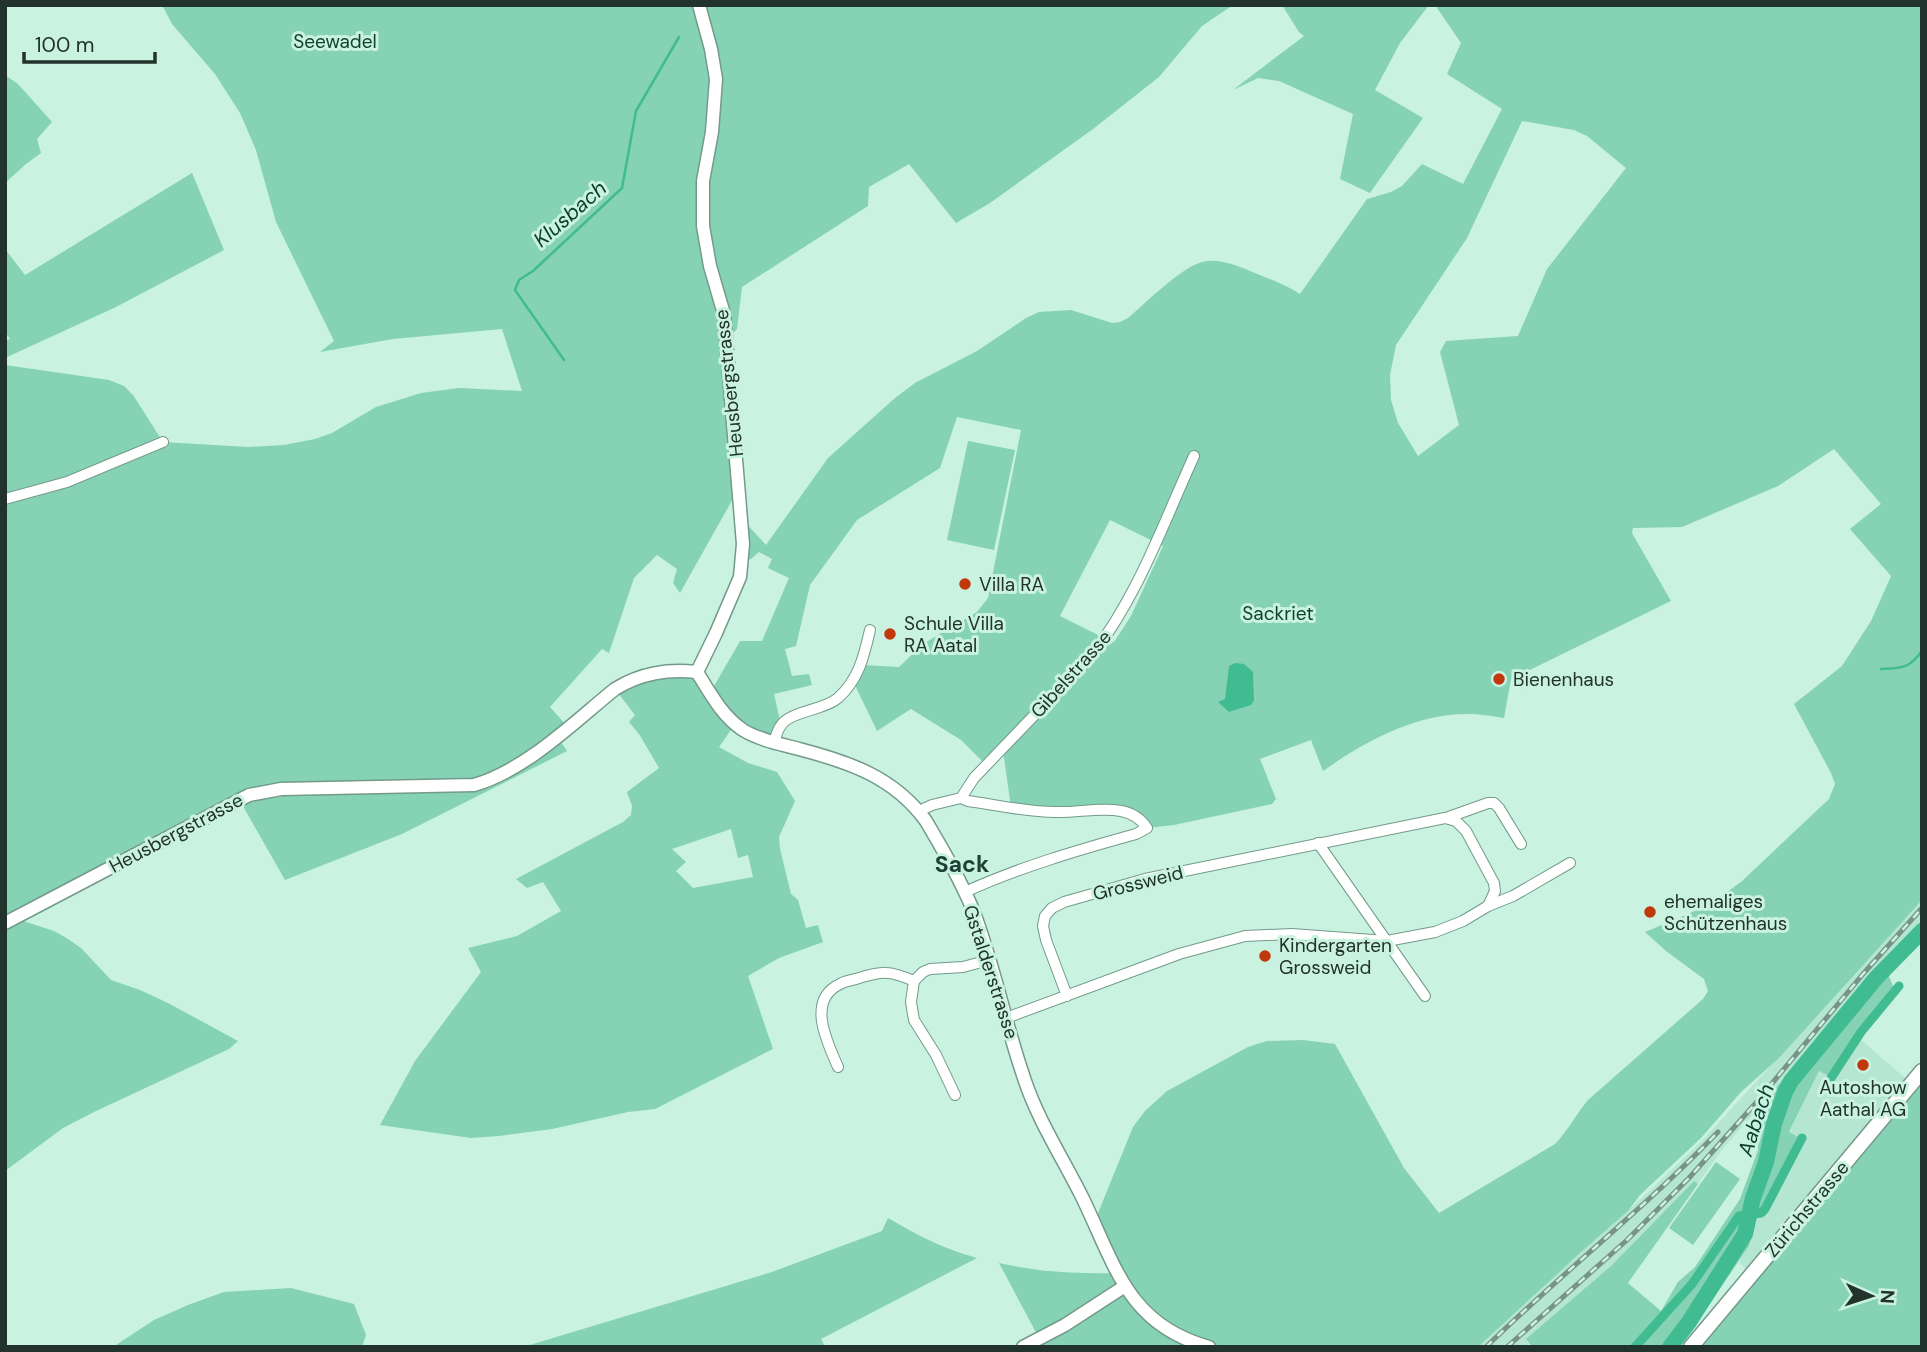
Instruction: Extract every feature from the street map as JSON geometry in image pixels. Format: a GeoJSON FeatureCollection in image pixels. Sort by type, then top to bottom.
{"type":"FeatureCollection","features":[{"type":"Feature","properties":{"kind":"main road","name":"Zürichstrasse"},"geometry":{"type":"LineString","coordinates":[[1691,1347],[1922,1071]]}},
{"type":"Feature","properties":{"kind":"street","name":"Heusbergstrasse"},"geometry":{"type":"LineString","coordinates":[[5,923],[250,794],[281,789],[474,785],[494,779],[522,763],[615,689],[628,682],[655,673],[697,672],[740,577],[743,544],[724,314],[710,266],[703,226],[703,181],[712,132],[716,79],[699,5]]}},
{"type":"Feature","properties":{"kind":"street"},"geometry":{"type":"LineString","coordinates":[[5,499],[67,482],[163,442]]}},
{"type":"Feature","properties":{"kind":"street","name":"Gibelstrasse"},"geometry":{"type":"LineString","coordinates":[[961,798],[974,778],[1106,637],[1132,595],[1194,456]]}},
{"type":"Feature","properties":{"kind":"street"},"geometry":{"type":"LineString","coordinates":[[774,742],[780,724],[837,700],[862,665],[870,630]]}},
{"type":"Feature","properties":{"kind":"street","name":"Gstalderstrasse"},"geometry":{"type":"LineString","coordinates":[[697,672],[718,707],[751,734],[860,768],[897,791],[919,811],[965,892],[1032,1098],[1125,1286],[1142,1310],[1163,1328],[1191,1342],[1209,1347]]}},
{"type":"Feature","properties":{"kind":"street"},"geometry":{"type":"LineString","coordinates":[[919,811],[961,798],[1034,811],[1119,811],[1138,818],[1147,828],[1136,834],[989,880],[965,892]]}},
{"type":"Feature","properties":{"kind":"street","name":"Grossweid"},"geometry":{"type":"LineString","coordinates":[[1067,996],[1043,926],[1045,916],[1052,908],[1064,902],[1145,879],[1445,818],[1488,803],[1494,803],[1499,808],[1521,844]]}},
{"type":"Feature","properties":{"kind":"street"},"geometry":{"type":"LineString","coordinates":[[1445,818],[1461,825],[1492,876],[1495,891],[1488,906]]}},
{"type":"Feature","properties":{"kind":"street"},"geometry":{"type":"LineString","coordinates":[[1318,844],[1425,996]]}},
{"type":"Feature","properties":{"kind":"street"},"geometry":{"type":"LineString","coordinates":[[1006,1018],[1179,954],[1245,936],[1292,934],[1387,941],[1421,936],[1449,927],[1513,896],[1570,863]]}},
{"type":"Feature","properties":{"kind":"street"},"geometry":{"type":"LineString","coordinates":[[955,1095],[931,1046],[914,1020],[911,1002],[914,981],[930,969],[963,967],[989,960]]}},
{"type":"Feature","properties":{"kind":"street"},"geometry":{"type":"LineString","coordinates":[[838,1067],[823,1035],[822,1008],[827,993],[839,984],[880,971],[899,974],[914,981]]}},
{"type":"Feature","properties":{"kind":"street"},"geometry":{"type":"LineString","coordinates":[[1023,1347],[1065,1325],[1125,1286]]}},
{"type":"Feature","properties":{"kind":"shaded area"},"geometry":{"type":"Polygon","coordinates":[[[1235,663],[1244,664],[1253,672],[1254,700],[1251,705],[1229,712],[1218,702],[1225,699],[1229,666],[1235,663]]]}},
{"type":"Feature","properties":{"kind":"shaded area"},"geometry":{"type":"Polygon","coordinates":[[[1922,900],[1922,920],[1868,978],[1721,1151],[1698,1184],[1693,1182],[1611,1266],[1527,1339],[1529,1347],[1478,1347],[1702,1141],[1922,900]]]}},
{"type":"Feature","properties":{"kind":"shaded area"},"geometry":{"type":"Polygon","coordinates":[[[1859,1038],[1905,1078],[1834,1170],[1748,1271],[1739,1262],[1749,1246],[1755,1215],[1802,1139],[1789,1133],[1819,1071],[1833,1078],[1859,1038]]]}},
{"type":"Feature","properties":{"kind":"green space","name":"Seewadel"},"geometry":{"type":"Polygon","coordinates":[[[162,5],[1233,5],[1202,26],[1159,77],[1093,129],[990,203],[956,223],[909,164],[869,187],[868,206],[742,287],[737,329],[727,340],[739,488],[680,593],[673,583],[677,569],[657,555],[634,578],[609,653],[602,649],[550,707],[568,727],[557,736],[567,751],[402,834],[285,880],[239,799],[17,919],[54,931],[68,939],[81,948],[111,980],[168,1003],[238,1041],[229,1049],[63,1128],[5,1171],[5,365],[109,380],[124,386],[133,395],[163,442],[248,447],[284,445],[315,439],[332,433],[376,407],[421,393],[459,388],[522,391],[502,329],[393,339],[320,352],[334,341],[276,222],[256,150],[240,113],[215,74],[172,24],[162,5]]]}},
{"type":"Feature","properties":{"kind":"green space"},"geometry":{"type":"Polygon","coordinates":[[[1282,5],[1429,5],[1400,43],[1375,90],[1423,118],[1370,193],[1340,179],[1353,114],[1279,81],[1258,78],[1233,90],[1304,36],[1282,5]]]}},
{"type":"Feature","properties":{"kind":"green space","name":"Sackriet"},"geometry":{"type":"Polygon","coordinates":[[[1435,5],[1922,5],[1922,900],[1779,1058],[1741,1092],[1701,1138],[1640,1195],[1628,1211],[1478,1347],[1023,1347],[1039,1338],[999,1263],[1058,1272],[1117,1273],[1094,1223],[1133,1127],[1145,1111],[1167,1091],[1248,1047],[1267,1041],[1303,1040],[1335,1044],[1404,1168],[1439,1213],[1555,1144],[1588,1100],[1703,999],[1708,991],[1704,979],[1645,932],[1709,905],[1741,882],[1829,799],[1835,784],[1831,773],[1794,704],[1842,666],[1871,621],[1891,576],[1850,529],[1881,504],[1834,449],[1778,486],[1682,527],[1633,528],[1632,533],[1671,601],[1511,679],[1504,718],[1448,715],[1409,724],[1373,740],[1323,771],[1311,740],[1260,759],[1276,799],[1272,804],[1174,825],[1147,828],[1126,813],[1011,807],[1003,751],[1108,639],[1114,642],[1131,616],[1163,546],[1110,520],[1060,616],[1102,637],[985,764],[961,740],[911,709],[877,731],[853,681],[862,665],[899,667],[923,644],[977,612],[988,598],[1021,430],[957,417],[940,468],[857,520],[810,585],[796,646],[785,649],[792,676],[809,674],[812,685],[774,694],[781,725],[774,742],[735,724],[719,747],[748,763],[777,772],[795,801],[779,837],[780,849],[791,894],[798,900],[806,928],[818,925],[823,942],[779,958],[748,976],[773,1049],[655,1109],[628,1112],[552,1129],[471,1138],[380,1125],[415,1061],[481,972],[468,948],[517,936],[561,911],[543,882],[527,888],[516,879],[623,822],[631,815],[632,806],[627,792],[659,768],[629,722],[635,715],[615,689],[687,671],[710,693],[740,641],[762,641],[789,578],[768,568],[772,559],[759,552],[742,562],[742,519],[766,545],[828,458],[895,398],[915,383],[977,351],[1039,312],[1071,310],[1112,323],[1120,322],[1184,271],[1208,261],[1238,266],[1300,294],[1367,199],[1402,186],[1422,164],[1463,184],[1502,109],[1447,74],[1461,43],[1435,5]],[[1522,121],[1467,238],[1396,345],[1390,375],[1391,400],[1398,423],[1418,456],[1459,425],[1440,352],[1446,341],[1518,336],[1547,269],[1626,168],[1587,136],[1574,130],[1522,121]],[[731,829],[672,849],[686,862],[676,871],[693,888],[753,877],[748,855],[738,858],[731,829]]]}},
{"type":"Feature","properties":{"kind":"green space"},"geometry":{"type":"Polygon","coordinates":[[[5,75],[18,84],[52,122],[37,139],[41,153],[5,183],[5,75]]]}},
{"type":"Feature","properties":{"kind":"green space"},"geometry":{"type":"Polygon","coordinates":[[[192,173],[224,250],[116,307],[5,358],[5,341],[10,339],[5,332],[5,249],[25,275],[192,173]]]}},
{"type":"Feature","properties":{"kind":"green space"},"geometry":{"type":"Polygon","coordinates":[[[968,441],[1015,450],[994,550],[947,540],[968,441]]]}},
{"type":"Feature","properties":{"kind":"green space"},"geometry":{"type":"Polygon","coordinates":[[[1922,920],[1922,939],[1888,974],[1896,993],[1859,1038],[1833,1078],[1819,1071],[1789,1132],[1802,1139],[1767,1209],[1755,1216],[1749,1246],[1679,1347],[1532,1347],[1526,1339],[1611,1266],[1694,1181],[1698,1184],[1628,1283],[1661,1311],[1678,1282],[1695,1267],[1740,1199],[1758,1150],[1759,1125],[1765,1101],[1868,978],[1922,920]]]}},
{"type":"Feature","properties":{"kind":"green space"},"geometry":{"type":"Polygon","coordinates":[[[1922,1083],[1922,1347],[1699,1347],[1922,1083]]]}},
{"type":"Feature","properties":{"kind":"green space"},"geometry":{"type":"Polygon","coordinates":[[[1716,1162],[1740,1179],[1693,1245],[1669,1228],[1716,1162]]]}},
{"type":"Feature","properties":{"kind":"green space"},"geometry":{"type":"Polygon","coordinates":[[[888,1218],[931,1241],[977,1258],[821,1339],[825,1347],[523,1347],[772,1272],[882,1231],[888,1218]]]}},
{"type":"Feature","properties":{"kind":"green space"},"geometry":{"type":"Polygon","coordinates":[[[291,1288],[354,1304],[366,1335],[362,1347],[113,1347],[154,1320],[224,1292],[291,1288]]]}},
{"type":"Feature","properties":{"kind":"waterway","name":"Klusbach"},"geometry":{"type":"LineString","coordinates":[[564,360],[515,290],[519,280],[533,271],[622,188],[636,111],[679,37]]}},
{"type":"Feature","properties":{"kind":"waterway"},"geometry":{"type":"LineString","coordinates":[[1881,669],[1904,666],[1922,651]]}},
{"type":"Feature","properties":{"kind":"waterway","name":"Aabach"},"geometry":{"type":"LineString","coordinates":[[1670,1347],[1745,1234],[1774,1124],[1791,1081],[1876,978],[1922,931]]}},
{"type":"Feature","properties":{"kind":"waterway"},"geometry":{"type":"LineString","coordinates":[[1831,1078],[1861,1032],[1899,986]]}},
{"type":"Feature","properties":{"kind":"waterway"},"geometry":{"type":"LineString","coordinates":[[1635,1347],[1692,1284],[1739,1216],[1761,1213],[1765,1209],[1802,1138]]}},
{"type":"Feature","properties":{"kind":"railway"},"geometry":{"type":"LineString","coordinates":[[1507,1347],[1627,1240],[1689,1178],[1922,908]]}},
{"type":"Feature","properties":{"kind":"railway"},"geometry":{"type":"LineString","coordinates":[[1486,1347],[1662,1187],[1718,1132]]}},
{"type":"Feature","properties":{"kind":"place","name":"Villa RA"},"geometry":{"type":"Point","coordinates":[965,584]}},
{"type":"Feature","properties":{"kind":"place","name":"Schule Villa RA Aatal"},"geometry":{"type":"Point","coordinates":[890,634]}},
{"type":"Feature","properties":{"kind":"place","name":"Bienenhaus"},"geometry":{"type":"Point","coordinates":[1499,679]}},
{"type":"Feature","properties":{"kind":"place","name":"ehemaliges Schützenhaus"},"geometry":{"type":"Point","coordinates":[1650,912]}},
{"type":"Feature","properties":{"kind":"place","name":"Kindergarten Grossweid"},"geometry":{"type":"Point","coordinates":[1265,956]}},
{"type":"Feature","properties":{"kind":"place","name":"Autoshow Aathal AG"},"geometry":{"type":"Point","coordinates":[1863,1065]}},
{"type":"Feature","properties":{"kind":"district","name":"Sack"},"geometry":{"type":"Point","coordinates":[962,864]}}]}
